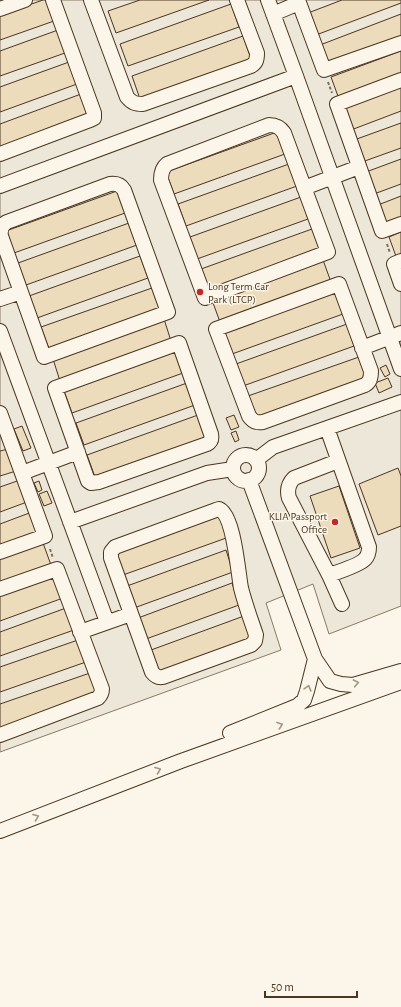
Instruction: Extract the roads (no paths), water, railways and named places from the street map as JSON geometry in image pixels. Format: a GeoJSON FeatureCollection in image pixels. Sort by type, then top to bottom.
{"type":"FeatureCollection","features":[{"type":"Feature","properties":{"kind":"street"},"geometry":{"type":"LineString","coordinates":[[0,9],[25,0]]}},
{"type":"Feature","properties":{"kind":"street"},"geometry":{"type":"LineString","coordinates":[[0,154],[94,118],[94,113],[53,0]]}},
{"type":"Feature","properties":{"kind":"street"},"geometry":{"type":"LineString","coordinates":[[91,0],[127,97],[134,104],[143,104],[254,64],[257,53],[237,0]]}},
{"type":"Feature","properties":{"kind":"street"},"geometry":{"type":"LineString","coordinates":[[268,0],[332,177],[395,335],[401,369]]}},
{"type":"Feature","properties":{"kind":"street"},"geometry":{"type":"LineString","coordinates":[[273,14],[299,2],[324,70],[401,43]]}},
{"type":"Feature","properties":{"kind":"street"},"geometry":{"type":"LineString","coordinates":[[0,186],[296,76]]}},
{"type":"Feature","properties":{"kind":"street"},"geometry":{"type":"LineString","coordinates":[[401,80],[336,104],[382,231],[401,224]]}},
{"type":"Feature","properties":{"kind":"street"},"geometry":{"type":"LineString","coordinates":[[269,125],[274,125],[278,126],[284,133],[304,188],[328,252],[205,298],[161,180],[164,166],[269,125]]}},
{"type":"Feature","properties":{"kind":"street"},"geometry":{"type":"LineString","coordinates":[[304,188],[359,167]]}},
{"type":"Feature","properties":{"kind":"street"},"geometry":{"type":"LineString","coordinates":[[114,184],[119,185],[124,190],[168,312],[44,357],[21,292],[1,236],[1,227],[4,224],[114,184]]}},
{"type":"Feature","properties":{"kind":"street"},"geometry":{"type":"LineString","coordinates":[[397,262],[401,284]]}},
{"type":"Feature","properties":{"kind":"street"},"geometry":{"type":"LineString","coordinates":[[339,284],[362,348],[371,371],[369,383],[259,423],[251,420],[249,416],[216,329],[339,284]]}},
{"type":"Feature","properties":{"kind":"street"},"geometry":{"type":"LineString","coordinates":[[0,300],[21,292]]}},
{"type":"Feature","properties":{"kind":"street"},"geometry":{"type":"LineString","coordinates":[[0,331],[107,622]]}},
{"type":"Feature","properties":{"kind":"street"},"geometry":{"type":"LineString","coordinates":[[362,348],[395,335]]}},
{"type":"Feature","properties":{"kind":"street"},"geometry":{"type":"LineString","coordinates":[[179,343],[212,437],[210,442],[95,483],[88,481],[78,452],[55,388],[179,343]]}},
{"type":"Feature","properties":{"kind":"street"},"geometry":{"type":"LineString","coordinates":[[256,460],[273,446],[401,402]]}},
{"type":"Feature","properties":{"kind":"street"},"geometry":{"type":"LineString","coordinates":[[0,413],[45,536],[0,552]]}},
{"type":"Feature","properties":{"kind":"street"},"geometry":{"type":"LineString","coordinates":[[327,428],[369,547],[368,555],[362,562],[329,575]]}},
{"type":"Feature","properties":{"kind":"street"},"geometry":{"type":"LineString","coordinates":[[22,472],[48,464],[78,452]]}},
{"type":"Feature","properties":{"kind":"street"},"geometry":{"type":"LineString","coordinates":[[249,455],[256,460],[258,464],[258,472],[256,476],[249,480],[242,480],[238,478],[233,469],[235,461],[241,456],[249,455]]}},
{"type":"Feature","properties":{"kind":"street"},"geometry":{"type":"LineString","coordinates":[[338,461],[294,478],[290,482],[288,493],[342,604]]}},
{"type":"Feature","properties":{"kind":"street"},"geometry":{"type":"LineString","coordinates":[[70,522],[207,473],[233,469]]}},
{"type":"Feature","properties":{"kind":"street"},"geometry":{"type":"LineString","coordinates":[[249,480],[315,659],[330,681],[353,685],[401,671]]}},
{"type":"Feature","properties":{"kind":"street"},"geometry":{"type":"LineString","coordinates":[[216,510],[222,510],[226,514],[234,540],[241,586],[256,635],[254,644],[160,678],[152,672],[131,614],[111,558],[111,552],[113,549],[216,510]]}},
{"type":"Feature","properties":{"kind":"street"},"geometry":{"type":"LineString","coordinates":[[0,589],[57,568],[102,689],[98,698],[0,735]]}},
{"type":"Feature","properties":{"kind":"street"},"geometry":{"type":"LineString","coordinates":[[80,632],[131,614]]}},
{"type":"Feature","properties":{"kind":"street"},"geometry":{"type":"LineString","coordinates":[[181,761],[212,741],[297,706],[304,700],[315,659]]}},
{"type":"Feature","properties":{"kind":"street"},"geometry":{"type":"LineString","coordinates":[[0,831],[181,761],[401,682]]}},
{"type":"Feature","properties":{"kind":"place","name":"Long Term Car Park (LTCP)"},"geometry":{"type":"Point","coordinates":[200,292]}},
{"type":"Feature","properties":{"kind":"place","name":"KLIA Passport Office"},"geometry":{"type":"Point","coordinates":[335,522]}}]}
